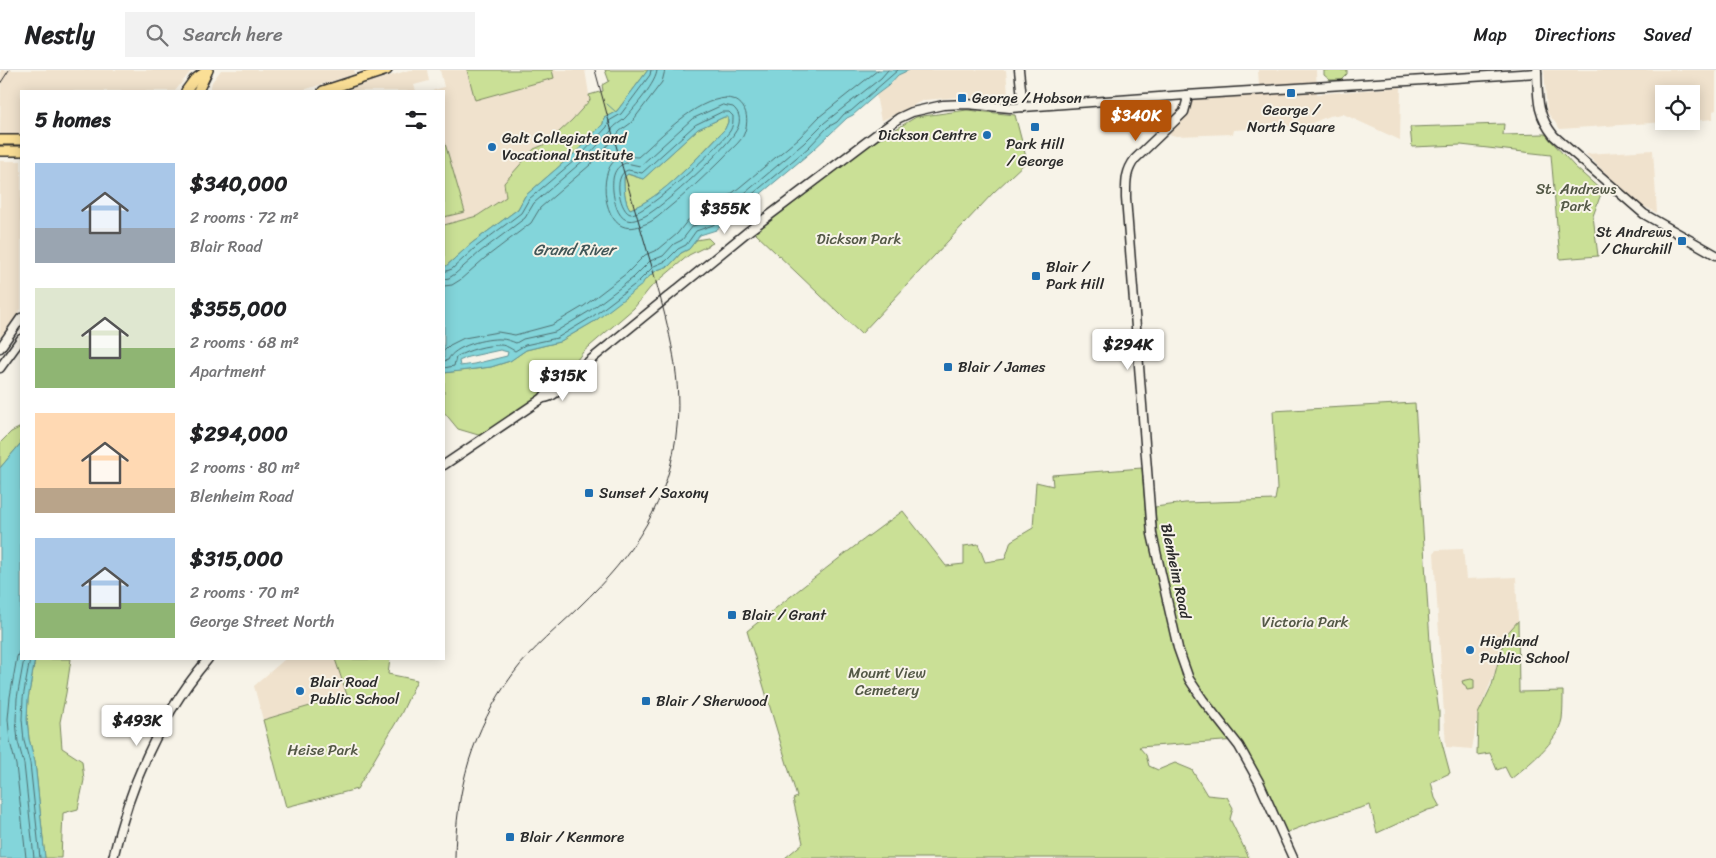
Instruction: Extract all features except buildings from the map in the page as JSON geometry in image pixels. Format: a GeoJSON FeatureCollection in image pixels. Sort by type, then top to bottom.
{"type":"FeatureCollection","features":[{"type":"Feature","properties":{"kind":"main road"},"geometry":{"type":"LineString","coordinates":[[326,90],[387,70]]}},
{"type":"Feature","properties":{"kind":"main road"},"geometry":{"type":"LineString","coordinates":[[1019,70],[1023,107]]}},
{"type":"Feature","properties":{"kind":"main road"},"geometry":{"type":"LineString","coordinates":[[187,90],[194,80],[207,71]]}},
{"type":"Feature","properties":{"kind":"main road"},"geometry":{"type":"LineString","coordinates":[[198,90],[207,71]]}},
{"type":"Feature","properties":{"kind":"main road"},"geometry":{"type":"LineString","coordinates":[[207,71],[207,90]]}},
{"type":"Feature","properties":{"kind":"main road"},"geometry":{"type":"LineString","coordinates":[[445,464],[543,398],[548,398],[561,389],[566,380],[746,232],[899,118],[912,112],[943,105],[967,104],[1001,108],[1023,107],[1537,72],[1539,111],[1543,121],[1554,136],[1643,213],[1716,255]]}},
{"type":"Feature","properties":{"kind":"main road","name":"Blenheim Road"},"geometry":{"type":"LineString","coordinates":[[1186,95],[1187,101],[1184,112],[1129,166],[1126,176],[1126,198],[1152,534],[1178,648],[1189,679],[1239,746],[1259,782],[1293,858]]}},
{"type":"Feature","properties":{"kind":"main road"},"geometry":{"type":"LineString","coordinates":[[0,140],[20,140]]}},
{"type":"Feature","properties":{"kind":"main road"},"geometry":{"type":"LineString","coordinates":[[0,151],[20,151]]}},
{"type":"Feature","properties":{"kind":"main road"},"geometry":{"type":"LineString","coordinates":[[14,348],[1,346],[20,319]]}},
{"type":"Feature","properties":{"kind":"main road"},"geometry":{"type":"LineString","coordinates":[[0,368],[20,340]]}},
{"type":"Feature","properties":{"kind":"main road"},"geometry":{"type":"LineString","coordinates":[[113,858],[124,814],[146,754],[181,693],[207,660]]}},
{"type":"Feature","properties":{"kind":"shaded area"},"geometry":{"type":"Polygon","coordinates":[[[1,70],[192,70],[176,90],[20,90],[20,134],[0,134],[1,70]]]}},
{"type":"Feature","properties":{"kind":"shaded area"},"geometry":{"type":"Polygon","coordinates":[[[221,70],[354,70],[355,74],[303,90],[210,90],[212,82],[221,70]]]}},
{"type":"Feature","properties":{"kind":"shaded area"},"geometry":{"type":"Polygon","coordinates":[[[409,70],[427,70],[429,81],[414,85],[416,90],[345,90],[409,70]]]}},
{"type":"Feature","properties":{"kind":"shaded area","name":"Galt Collegiate and Vocational Institute"},"geometry":{"type":"Polygon","coordinates":[[[440,70],[585,70],[590,100],[546,144],[534,149],[506,197],[477,216],[445,225],[445,90],[434,90],[444,87],[440,70]]]}},
{"type":"Feature","properties":{"kind":"shaded area"},"geometry":{"type":"Polygon","coordinates":[[[909,70],[1006,70],[1008,94],[1000,102],[961,97],[924,100],[881,121],[876,95],[898,75],[909,70]]]}},
{"type":"Feature","properties":{"kind":"shaded area"},"geometry":{"type":"Polygon","coordinates":[[[1258,70],[1316,70],[1317,94],[1401,87],[1400,140],[1343,114],[1329,116],[1307,125],[1234,130],[1233,134],[1176,136],[1160,132],[1158,129],[1179,108],[1181,103],[1180,90],[1259,85],[1258,70]]]}},
{"type":"Feature","properties":{"kind":"shaded area"},"geometry":{"type":"Polygon","coordinates":[[[1544,70],[1716,70],[1716,110],[1713,111],[1713,119],[1700,120],[1700,85],[1655,85],[1655,123],[1560,129],[1547,112],[1544,70]]]}},
{"type":"Feature","properties":{"kind":"shaded area"},"geometry":{"type":"Polygon","coordinates":[[[1653,150],[1657,213],[1635,202],[1586,154],[1653,150]]]}},
{"type":"Feature","properties":{"kind":"shaded area"},"geometry":{"type":"Polygon","coordinates":[[[0,161],[20,161],[20,310],[0,338],[0,161]]]}},
{"type":"Feature","properties":{"kind":"shaded area","name":"Highland Public School"},"geometry":{"type":"Polygon","coordinates":[[[1463,549],[1466,579],[1516,577],[1518,621],[1505,636],[1498,665],[1478,714],[1472,749],[1446,747],[1434,553],[1436,550],[1463,549]]]}},
{"type":"Feature","properties":{"kind":"shaded area","name":"Blair Road Public School"},"geometry":{"type":"Polygon","coordinates":[[[284,660],[335,660],[347,695],[263,720],[254,686],[284,660]]]}},
{"type":"Feature","properties":{"kind":"green space"},"geometry":{"type":"Polygon","coordinates":[[[467,70],[552,70],[554,78],[475,100],[467,70]]]}},
{"type":"Feature","properties":{"kind":"green space"},"geometry":{"type":"Polygon","coordinates":[[[605,70],[648,70],[617,111],[604,118],[603,124],[577,151],[525,196],[518,209],[472,243],[445,267],[445,225],[477,216],[506,197],[504,183],[534,149],[546,144],[590,100],[589,95],[603,91],[602,85],[609,81],[605,70]]]}},
{"type":"Feature","properties":{"kind":"green space"},"geometry":{"type":"Polygon","coordinates":[[[1324,70],[1347,70],[1347,74],[1341,80],[1330,80],[1324,75],[1324,70]]]}},
{"type":"Feature","properties":{"kind":"green space","name":"Dickson Park"},"geometry":{"type":"Polygon","coordinates":[[[967,110],[1015,115],[1027,161],[993,193],[861,334],[755,233],[871,144],[916,117],[967,110]]]}},
{"type":"Feature","properties":{"kind":"green space"},"geometry":{"type":"Polygon","coordinates":[[[728,116],[725,129],[668,186],[642,204],[630,209],[624,190],[624,177],[627,174],[643,179],[698,129],[728,116]]]}},
{"type":"Feature","properties":{"kind":"green space","name":"St. Andrews Park"},"geometry":{"type":"Polygon","coordinates":[[[1504,124],[1503,135],[1545,134],[1574,166],[1602,191],[1593,216],[1598,256],[1560,259],[1551,155],[1461,145],[1412,147],[1410,127],[1504,124]]]}},
{"type":"Feature","properties":{"kind":"green space"},"geometry":{"type":"Polygon","coordinates":[[[445,143],[465,212],[445,217],[445,143]]]}},
{"type":"Feature","properties":{"kind":"green space"},"geometry":{"type":"Polygon","coordinates":[[[708,238],[713,243],[689,255],[650,288],[634,308],[583,352],[562,380],[485,437],[458,429],[445,413],[445,373],[491,367],[510,361],[526,350],[559,342],[595,321],[657,270],[669,266],[681,253],[689,249],[696,240],[708,238]]]}},
{"type":"Feature","properties":{"kind":"green space"},"geometry":{"type":"Polygon","coordinates":[[[1415,403],[1431,658],[1439,712],[1439,732],[1450,773],[1431,782],[1435,798],[1440,807],[1428,810],[1377,833],[1370,805],[1317,821],[1280,835],[1237,740],[1139,747],[1146,755],[1149,766],[1158,770],[1175,763],[1192,770],[1207,795],[1227,797],[1233,808],[1230,819],[1249,858],[785,858],[803,843],[793,799],[797,797],[747,631],[883,525],[903,511],[946,566],[964,564],[964,546],[978,544],[985,562],[1005,559],[1011,541],[1033,528],[1036,482],[1053,486],[1052,475],[1142,468],[1147,529],[1182,676],[1231,732],[1187,669],[1162,571],[1155,507],[1185,503],[1275,500],[1277,489],[1273,411],[1415,403]]]}},
{"type":"Feature","properties":{"kind":"green space"},"geometry":{"type":"Polygon","coordinates":[[[20,428],[20,444],[0,468],[0,443],[11,432],[20,428]]]}},
{"type":"Feature","properties":{"kind":"green space"},"geometry":{"type":"Polygon","coordinates":[[[1518,621],[1519,692],[1563,691],[1563,709],[1559,728],[1548,745],[1511,779],[1505,767],[1497,770],[1490,753],[1477,755],[1478,714],[1492,685],[1505,636],[1518,621]]]}},
{"type":"Feature","properties":{"kind":"green space"},"geometry":{"type":"Polygon","coordinates":[[[35,660],[71,660],[60,722],[62,748],[82,761],[84,780],[78,809],[63,813],[61,858],[45,858],[35,762],[29,739],[28,699],[35,660]]]}},
{"type":"Feature","properties":{"kind":"green space","name":"Heise Park"},"geometry":{"type":"Polygon","coordinates":[[[335,660],[390,660],[388,674],[417,680],[401,714],[357,789],[286,807],[263,720],[347,695],[335,660]]]}},
{"type":"Feature","properties":{"kind":"green space"},"geometry":{"type":"Polygon","coordinates":[[[1474,680],[1474,689],[1467,690],[1462,681],[1474,680]]]}},
{"type":"Feature","properties":{"kind":"water","name":"Grand River"},"geometry":{"type":"Polygon","coordinates":[[[648,70],[909,70],[898,75],[888,86],[847,118],[812,151],[716,230],[700,235],[689,249],[681,253],[669,266],[657,270],[642,285],[595,321],[559,342],[526,350],[510,361],[491,367],[445,373],[445,267],[472,243],[518,209],[525,196],[577,151],[603,124],[604,118],[617,111],[648,70]],[[728,117],[698,129],[643,179],[628,174],[624,177],[625,198],[630,209],[642,204],[668,186],[725,129],[728,117]],[[500,350],[468,357],[459,361],[460,366],[507,356],[508,352],[500,350]]]}},
{"type":"Feature","properties":{"kind":"water"},"geometry":{"type":"Polygon","coordinates":[[[20,444],[20,660],[35,660],[28,699],[27,719],[29,739],[35,762],[45,858],[0,858],[0,468],[20,444]]]}},
{"type":"Feature","properties":{"kind":"waterway"},"geometry":{"type":"LineString","coordinates":[[607,104],[616,112]]}},
{"type":"Feature","properties":{"kind":"railway"},"geometry":{"type":"LineString","coordinates":[[0,84],[9,70]]}},
{"type":"Feature","properties":{"kind":"railway"},"geometry":{"type":"LineString","coordinates":[[455,858],[456,833],[463,784],[469,761],[487,717],[499,695],[520,665],[599,587],[632,546],[658,502],[667,479],[673,453],[678,406],[672,345],[663,306],[595,70]]}},
{"type":"Feature","properties":{"kind":"place","name":"George / North Square"},"geometry":{"type":"Point","coordinates":[1291,93]}},
{"type":"Feature","properties":{"kind":"place","name":"George / Hobson"},"geometry":{"type":"Point","coordinates":[962,98]}},
{"type":"Feature","properties":{"kind":"place","name":"Park Hill / George"},"geometry":{"type":"Point","coordinates":[1035,127]}},
{"type":"Feature","properties":{"kind":"place","name":"Dickson Centre"},"geometry":{"type":"Point","coordinates":[987,135]}},
{"type":"Feature","properties":{"kind":"place","name":"Galt Collegiate and Vocational Institute"},"geometry":{"type":"Point","coordinates":[492,147]}},
{"type":"Feature","properties":{"kind":"place","name":"St Andrews / Churchill"},"geometry":{"type":"Point","coordinates":[1682,241]}},
{"type":"Feature","properties":{"kind":"place","name":"Blair / Park Hill"},"geometry":{"type":"Point","coordinates":[1036,276]}},
{"type":"Feature","properties":{"kind":"place","name":"Blair / James"},"geometry":{"type":"Point","coordinates":[948,367]}},
{"type":"Feature","properties":{"kind":"place","name":"Sunset / Saxony"},"geometry":{"type":"Point","coordinates":[589,493]}},
{"type":"Feature","properties":{"kind":"place","name":"Blair / Grant"},"geometry":{"type":"Point","coordinates":[732,615]}},
{"type":"Feature","properties":{"kind":"place","name":"Highland Public School"},"geometry":{"type":"Point","coordinates":[1470,650]}},
{"type":"Feature","properties":{"kind":"place","name":"Blair Road Public School"},"geometry":{"type":"Point","coordinates":[300,691]}},
{"type":"Feature","properties":{"kind":"place","name":"Blair / Sherwood"},"geometry":{"type":"Point","coordinates":[646,701]}},
{"type":"Feature","properties":{"kind":"place","name":"Blair / Kenmore"},"geometry":{"type":"Point","coordinates":[510,837]}},
{"type":"Feature","properties":{"kind":"park label","name":"Victoria Park"},"geometry":{"type":"Point","coordinates":[1305,622]}},
{"type":"Feature","properties":{"kind":"park label","name":"Mount View Cemetery"},"geometry":{"type":"Point","coordinates":[887,682]}}]}
